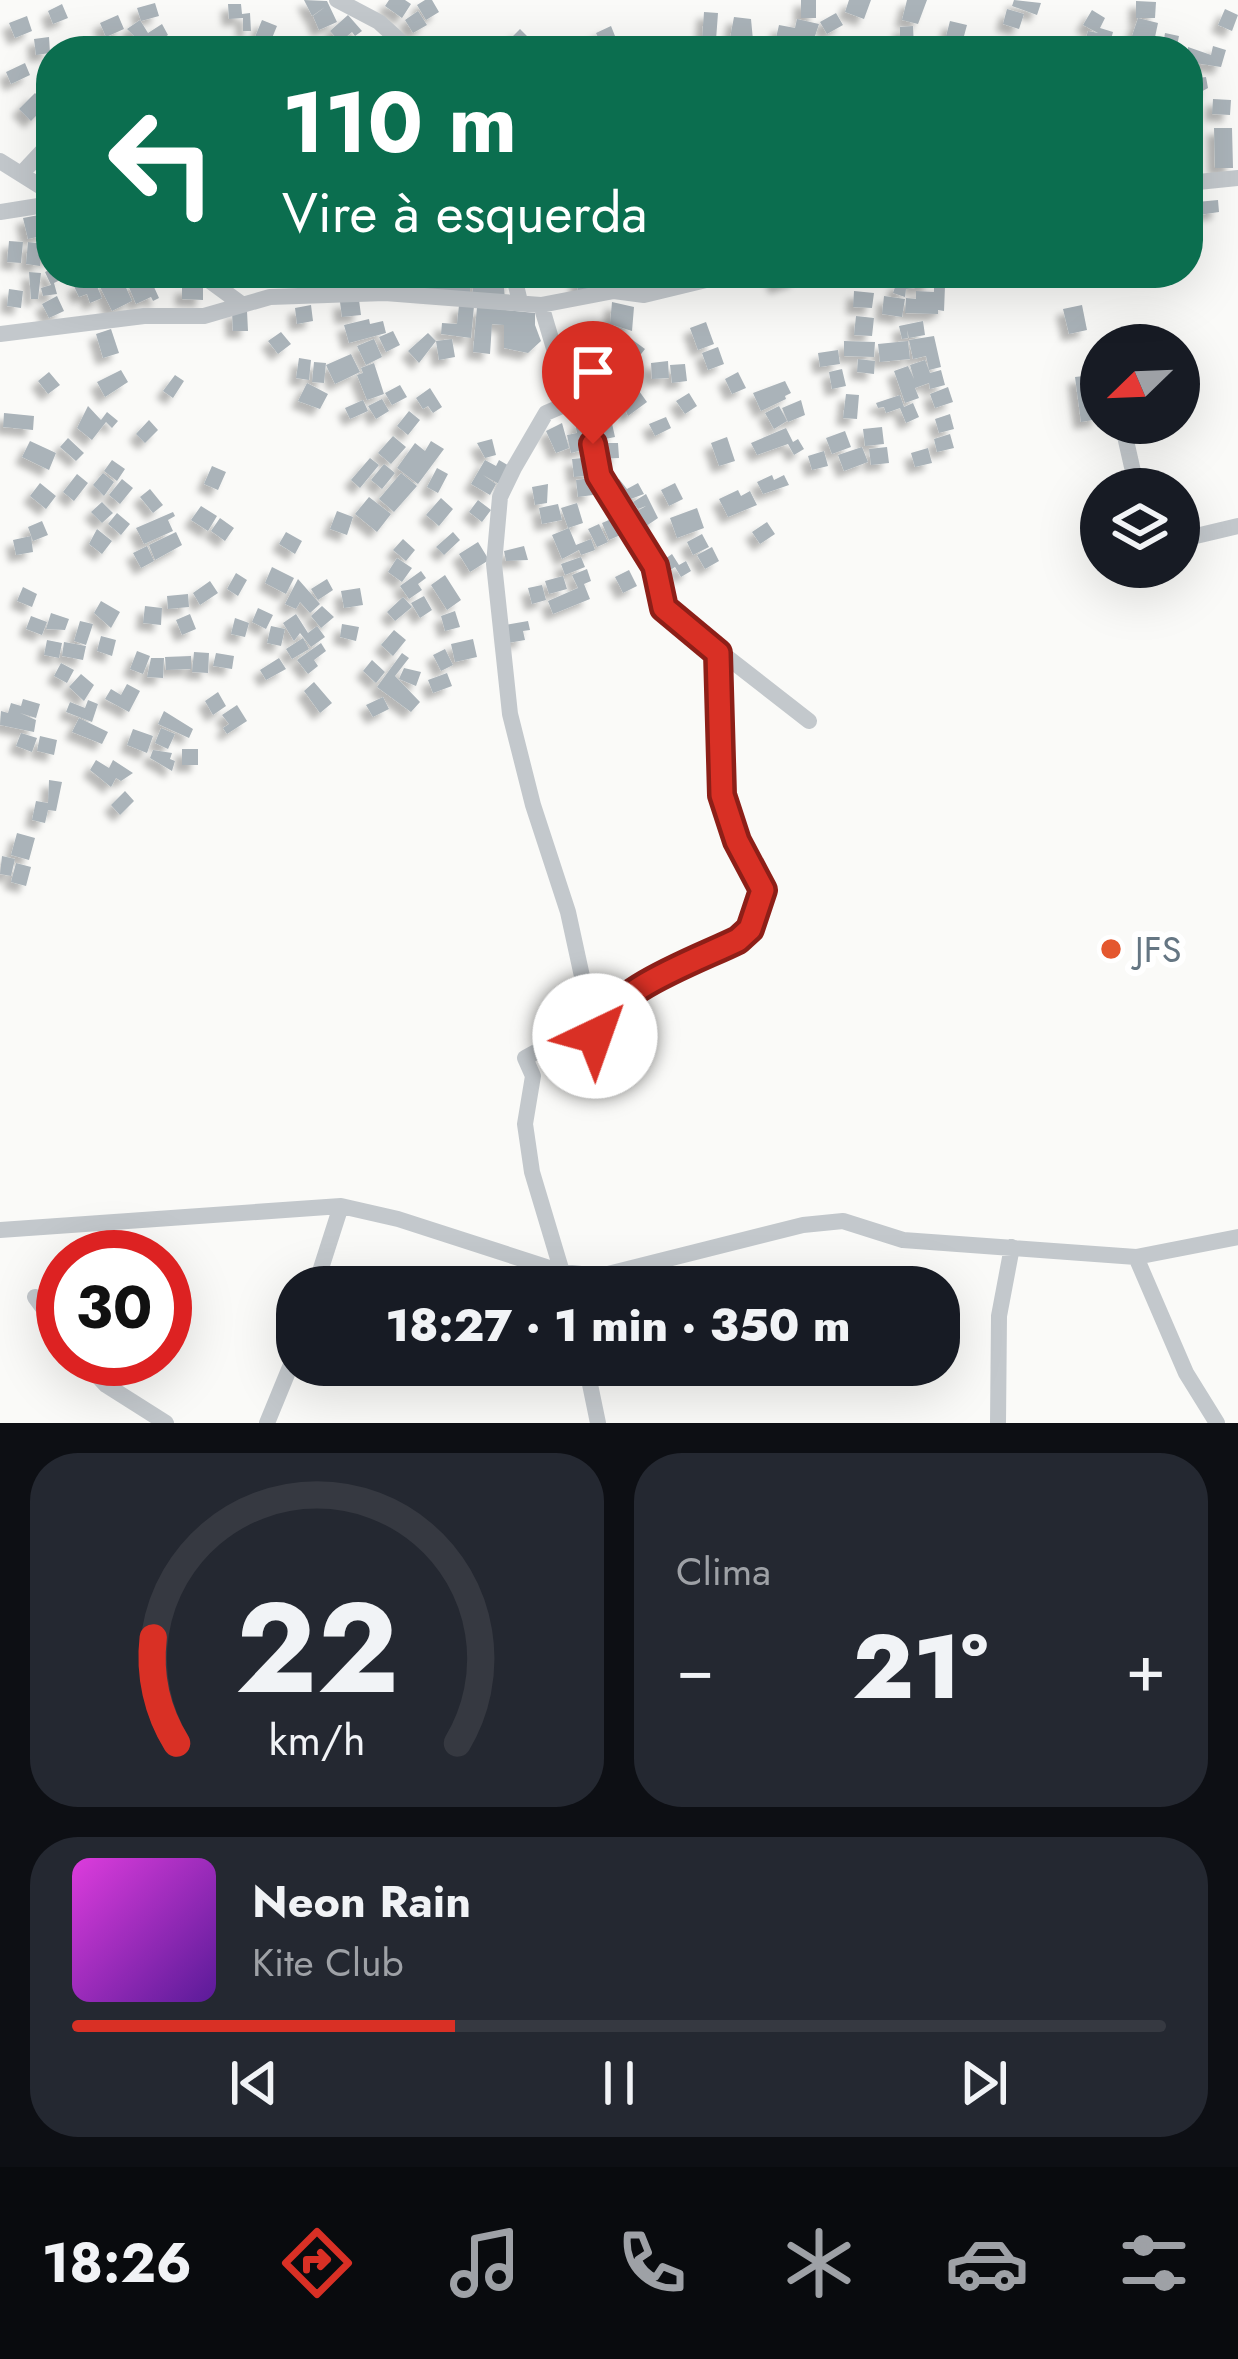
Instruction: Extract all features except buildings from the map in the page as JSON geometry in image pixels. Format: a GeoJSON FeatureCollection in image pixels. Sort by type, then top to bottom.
{"type":"FeatureCollection","features":[{"type":"Feature","properties":{"kind":"street"},"geometry":{"type":"LineString","coordinates":[[337,0],[379,22],[394,36]]}},
{"type":"Feature","properties":{"kind":"street"},"geometry":{"type":"LineString","coordinates":[[23,172],[36,158]]}},
{"type":"Feature","properties":{"kind":"street"},"geometry":{"type":"LineString","coordinates":[[0,161],[36,182]]}},
{"type":"Feature","properties":{"kind":"street"},"geometry":{"type":"LineString","coordinates":[[1203,182],[1238,178]]}},
{"type":"Feature","properties":{"kind":"street"},"geometry":{"type":"LineString","coordinates":[[0,212],[36,206]]}},
{"type":"Feature","properties":{"kind":"street"},"geometry":{"type":"LineString","coordinates":[[220,288],[240,303]]}},
{"type":"Feature","properties":{"kind":"street"},"geometry":{"type":"LineString","coordinates":[[517,288],[520,302]]}},
{"type":"Feature","properties":{"kind":"street"},"geometry":{"type":"LineString","coordinates":[[0,334],[144,316],[204,316],[270,296],[385,293],[541,305],[614,291],[644,295],[673,288]]}},
{"type":"Feature","properties":{"kind":"street"},"geometry":{"type":"LineString","coordinates":[[541,305],[555,352],[583,397],[599,476],[655,566],[664,608],[809,721]]}},
{"type":"Feature","properties":{"kind":"street"},"geometry":{"type":"LineString","coordinates":[[583,397],[546,413],[514,468],[500,497],[494,564],[509,714],[568,912],[595,1036]]}},
{"type":"Feature","properties":{"kind":"street"},"geometry":{"type":"LineString","coordinates":[[1200,535],[1238,526]]}},
{"type":"Feature","properties":{"kind":"street"},"geometry":{"type":"LineString","coordinates":[[595,1036],[598,1025],[645,982],[738,940],[756,915],[763,890],[760,878],[737,841],[722,795],[718,653]]}},
{"type":"Feature","properties":{"kind":"street"},"geometry":{"type":"LineString","coordinates":[[560,1266],[532,1172],[525,1124],[532,1076],[525,1058],[545,1046],[595,1036]]}},
{"type":"Feature","properties":{"kind":"street"},"geometry":{"type":"LineString","coordinates":[[0,1230],[341,1206],[398,1219],[543,1266]]}},
{"type":"Feature","properties":{"kind":"street"},"geometry":{"type":"LineString","coordinates":[[322,1266],[341,1206]]}},
{"type":"Feature","properties":{"kind":"street"},"geometry":{"type":"LineString","coordinates":[[641,1266],[803,1226],[843,1221],[903,1240],[1136,1257],[1238,1238]]}},
{"type":"Feature","properties":{"kind":"street"},"geometry":{"type":"LineString","coordinates":[[998,1423],[999,1316],[1012,1247]]}},
{"type":"Feature","properties":{"kind":"street"},"geometry":{"type":"LineString","coordinates":[[1136,1257],[1186,1373],[1217,1423]]}},
{"type":"Feature","properties":{"kind":"street"},"geometry":{"type":"LineString","coordinates":[[108,1386],[166,1423]]}},
{"type":"Feature","properties":{"kind":"street"},"geometry":{"type":"LineString","coordinates":[[267,1423],[282,1386]]}},
{"type":"Feature","properties":{"kind":"street"},"geometry":{"type":"LineString","coordinates":[[590,1386],[598,1423]]}},
{"type":"Feature","properties":{"kind":"place","name":"JFS"},"geometry":{"type":"Point","coordinates":[1111,949]}},
{"type":"Feature","properties":{"kind":"route"},"geometry":{"type":"LineString","coordinates":[[593,444],[599,476],[655,566],[664,608],[718,653],[722,795],[737,841],[763,890],[750,929],[738,940],[645,982],[598,1025],[595,1036]]}}]}
